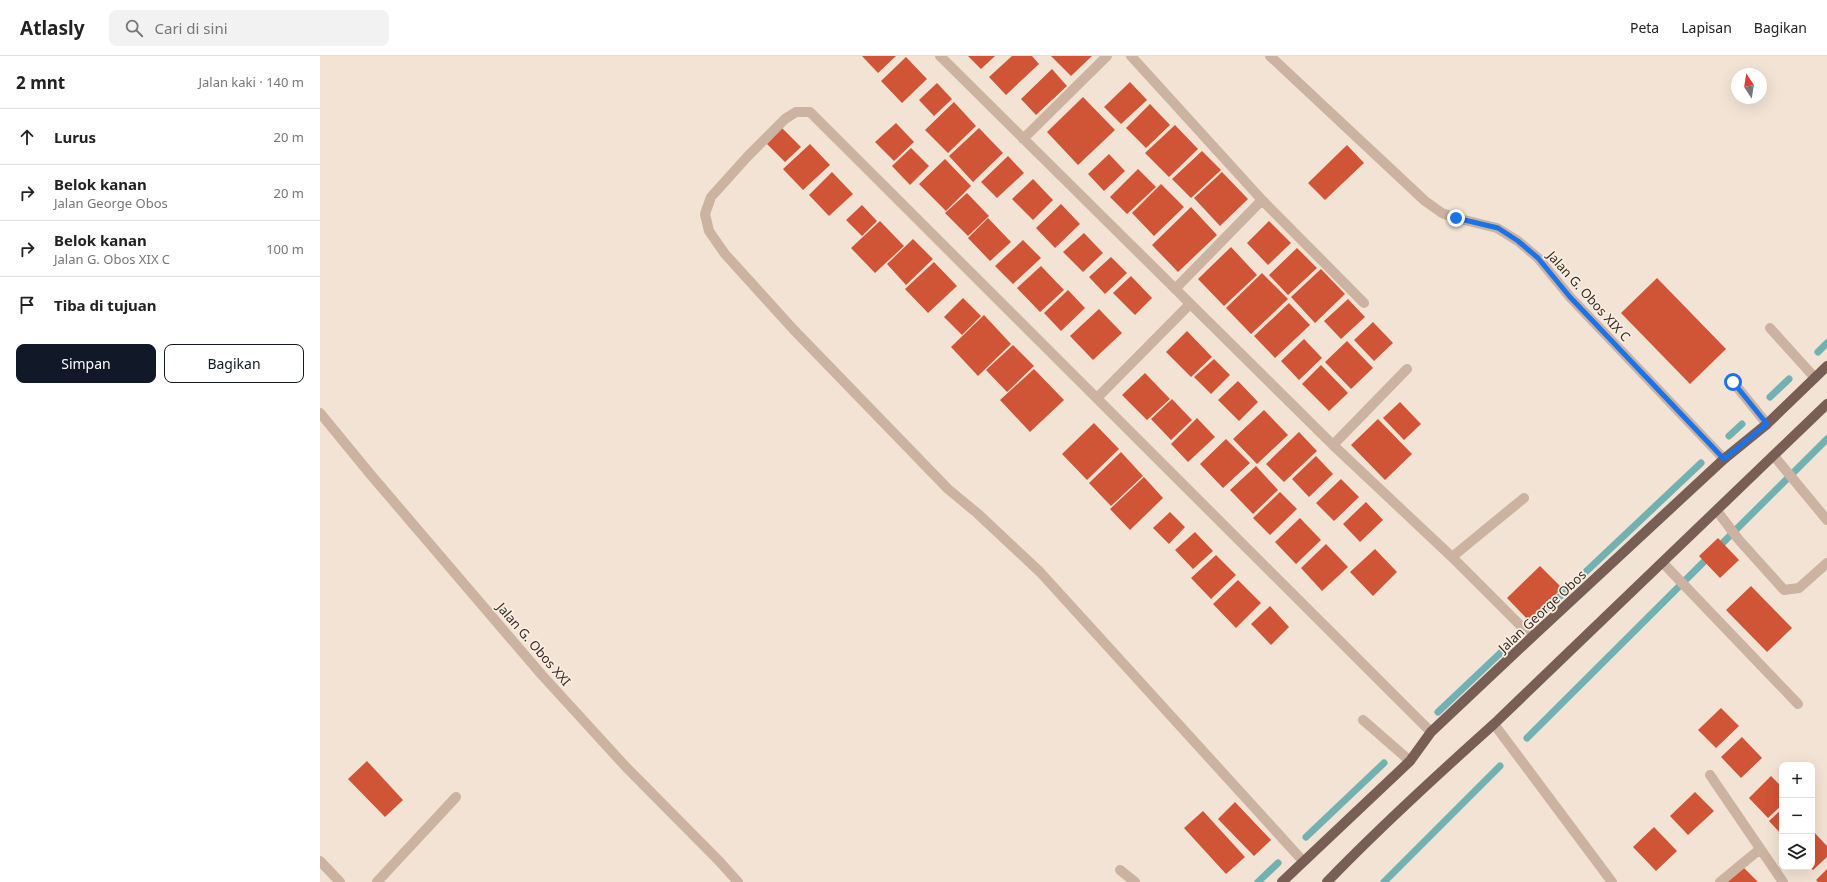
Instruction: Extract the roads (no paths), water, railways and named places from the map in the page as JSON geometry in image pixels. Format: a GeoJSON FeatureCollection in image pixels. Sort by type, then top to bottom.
{"type":"FeatureCollection","features":[{"type":"Feature","properties":{"kind":"main road","name":"Jalan George Obos"},"geometry":{"type":"LineString","coordinates":[[1282,882],[1302,861],[1410,761],[1431,732],[1532,636],[1724,459],[1767,424],[1827,366]]}},
{"type":"Feature","properties":{"kind":"main road"},"geometry":{"type":"LineString","coordinates":[[1327,882],[1355,853],[1446,766],[1494,724],[1827,404]]}},
{"type":"Feature","properties":{"kind":"street"},"geometry":{"type":"LineString","coordinates":[[940,56],[1333,445],[1452,557],[1532,636]]}},
{"type":"Feature","properties":{"kind":"street"},"geometry":{"type":"LineString","coordinates":[[1023,139],[1107,56]]}},
{"type":"Feature","properties":{"kind":"street"},"geometry":{"type":"LineString","coordinates":[[1131,56],[1262,200],[1364,303]]}},
{"type":"Feature","properties":{"kind":"street","name":"Jalan G. Obos XIX C"},"geometry":{"type":"LineString","coordinates":[[1270,56],[1425,201],[1442,213],[1456,218],[1498,228],[1518,241],[1538,258],[1570,297],[1724,459]]}},
{"type":"Feature","properties":{"kind":"street"},"geometry":{"type":"LineString","coordinates":[[1302,861],[1040,572],[977,513],[948,489],[792,329],[725,254],[709,231],[705,214],[711,197],[748,156],[785,119],[796,112],[810,112],[1431,732]]}},
{"type":"Feature","properties":{"kind":"street"},"geometry":{"type":"LineString","coordinates":[[1175,289],[1262,200]]}},
{"type":"Feature","properties":{"kind":"street"},"geometry":{"type":"LineString","coordinates":[[1097,398],[1190,304]]}},
{"type":"Feature","properties":{"kind":"street"},"geometry":{"type":"LineString","coordinates":[[1770,328],[1815,378]]}},
{"type":"Feature","properties":{"kind":"street"},"geometry":{"type":"LineString","coordinates":[[1333,445],[1408,369]]}},
{"type":"Feature","properties":{"kind":"street"},"geometry":{"type":"LineString","coordinates":[[1733,382],[1767,424]]}},
{"type":"Feature","properties":{"kind":"street","name":"Jalan G. Obos XXI"},"geometry":{"type":"LineString","coordinates":[[320,413],[541,674],[626,767],[738,882]]}},
{"type":"Feature","properties":{"kind":"street"},"geometry":{"type":"LineString","coordinates":[[1774,456],[1827,520]]}},
{"type":"Feature","properties":{"kind":"street"},"geometry":{"type":"LineString","coordinates":[[1452,557],[1524,498]]}},
{"type":"Feature","properties":{"kind":"street"},"geometry":{"type":"LineString","coordinates":[[1717,511],[1739,540],[1784,590],[1799,588],[1827,563]]}},
{"type":"Feature","properties":{"kind":"street"},"geometry":{"type":"LineString","coordinates":[[1663,563],[1798,704]]}},
{"type":"Feature","properties":{"kind":"street"},"geometry":{"type":"LineString","coordinates":[[1363,720],[1410,761]]}},
{"type":"Feature","properties":{"kind":"street"},"geometry":{"type":"LineString","coordinates":[[1494,724],[1612,882]]}},
{"type":"Feature","properties":{"kind":"street"},"geometry":{"type":"LineString","coordinates":[[1710,776],[1783,882]]}},
{"type":"Feature","properties":{"kind":"street"},"geometry":{"type":"LineString","coordinates":[[377,882],[456,797]]}},
{"type":"Feature","properties":{"kind":"street"},"geometry":{"type":"LineString","coordinates":[[1720,882],[1760,849]]}},
{"type":"Feature","properties":{"kind":"street"},"geometry":{"type":"LineString","coordinates":[[320,861],[340,882]]}},
{"type":"Feature","properties":{"kind":"street"},"geometry":{"type":"LineString","coordinates":[[1120,870],[1135,882]]}},
{"type":"Feature","properties":{"kind":"waterway"},"geometry":{"type":"LineString","coordinates":[[1818,352],[1827,343]]}},
{"type":"Feature","properties":{"kind":"waterway"},"geometry":{"type":"LineString","coordinates":[[1770,397],[1789,379]]}},
{"type":"Feature","properties":{"kind":"waterway"},"geometry":{"type":"LineString","coordinates":[[1729,436],[1742,424]]}},
{"type":"Feature","properties":{"kind":"waterway"},"geometry":{"type":"LineString","coordinates":[[1527,738],[1827,439]]}},
{"type":"Feature","properties":{"kind":"waterway"},"geometry":{"type":"LineString","coordinates":[[1539,616],[1701,463]]}},
{"type":"Feature","properties":{"kind":"waterway"},"geometry":{"type":"LineString","coordinates":[[1438,712],[1511,643]]}},
{"type":"Feature","properties":{"kind":"waterway"},"geometry":{"type":"LineString","coordinates":[[1306,837],[1384,763]]}},
{"type":"Feature","properties":{"kind":"waterway"},"geometry":{"type":"LineString","coordinates":[[1384,882],[1500,766]]}},
{"type":"Feature","properties":{"kind":"waterway"},"geometry":{"type":"LineString","coordinates":[[1258,882],[1278,863]]}}]}
